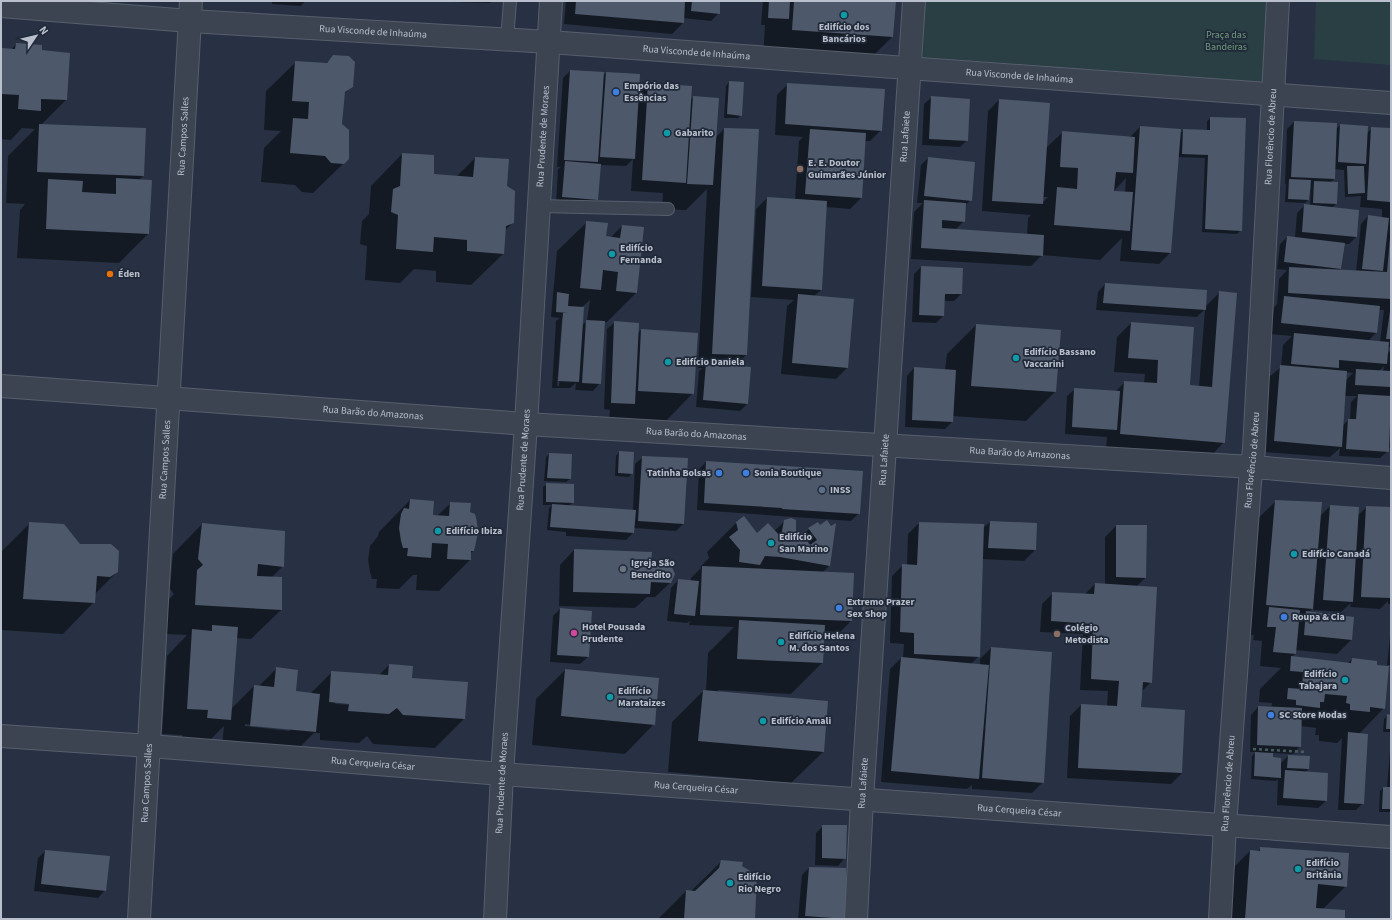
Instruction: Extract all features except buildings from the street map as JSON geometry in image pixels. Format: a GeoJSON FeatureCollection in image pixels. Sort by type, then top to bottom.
{"type":"FeatureCollection","features":[{"type":"Feature","properties":{"kind":"street","name":"Rua Prudente de Moraes"},"geometry":{"type":"LineString","coordinates":[[495,919],[502,774],[526,424],[551,1]]}},
{"type":"Feature","properties":{"kind":"street","name":"Rua Lafaiete"},"geometry":{"type":"LineString","coordinates":[[856,919],[862,800],[914,1]]}},
{"type":"Feature","properties":{"kind":"street","name":"Rua Florêncio de Abreu"},"geometry":{"type":"LineString","coordinates":[[1220,919],[1225,826],[1254,449],[1278,1]]}},
{"type":"Feature","properties":{"kind":"street","name":"Rua Visconde de Inhaúma"},"geometry":{"type":"LineString","coordinates":[[1,6],[191,11],[507,40],[1391,103]]}},
{"type":"Feature","properties":{"kind":"street","name":"Rua Campos Salles"},"geometry":{"type":"LineString","coordinates":[[139,919],[191,11]]}},
{"type":"Feature","properties":{"kind":"street","name":"Rua Barão do Amazonas"},"geometry":{"type":"LineString","coordinates":[[1,386],[526,424],[1252,467],[1391,478]]}},
{"type":"Feature","properties":{"kind":"street","name":"Rua Cerqueira César"},"geometry":{"type":"LineString","coordinates":[[1,736],[150,746],[502,774],[1391,837]]}},
{"type":"Feature","properties":{"kind":"lane"},"geometry":{"type":"LineString","coordinates":[[507,40],[510,1]]}},
{"type":"Feature","properties":{"kind":"lane"},"geometry":{"type":"LineString","coordinates":[[539,206],[668,209]]}},
{"type":"Feature","properties":{"kind":"path"},"geometry":{"type":"LineString","coordinates":[[1231,747],[1307,752]]}},
{"type":"Feature","properties":{"kind":"green space","name":"Praça das Bandeiras"},"geometry":{"type":"Polygon","coordinates":[[[925,1],[1268,1],[1264,82],[923,57],[925,1]]]}},
{"type":"Feature","properties":{"kind":"green space"},"geometry":{"type":"Polygon","coordinates":[[[1316,1],[1391,1],[1391,65],[1314,59],[1316,1]]]}},
{"type":"Feature","properties":{"kind":"place","name":"Edifício dos Bancários"},"geometry":{"type":"Point","coordinates":[844,15]}},
{"type":"Feature","properties":{"kind":"place","name":"Empório das Essências"},"geometry":{"type":"Point","coordinates":[616,92]}},
{"type":"Feature","properties":{"kind":"place","name":"Gabarito"},"geometry":{"type":"Point","coordinates":[667,133]}},
{"type":"Feature","properties":{"kind":"place","name":"E. E. Doutor Guimarães Júnior"},"geometry":{"type":"Point","coordinates":[800,169]}},
{"type":"Feature","properties":{"kind":"place","name":"Edifício Fernanda"},"geometry":{"type":"Point","coordinates":[612,254]}},
{"type":"Feature","properties":{"kind":"place","name":"Éden"},"geometry":{"type":"Point","coordinates":[110,274]}},
{"type":"Feature","properties":{"kind":"place","name":"Edifício Bassano Vaccarini"},"geometry":{"type":"Point","coordinates":[1016,358]}},
{"type":"Feature","properties":{"kind":"place","name":"Edifício Daniela"},"geometry":{"type":"Point","coordinates":[668,362]}},
{"type":"Feature","properties":{"kind":"place","name":"Tatinha Bolsas"},"geometry":{"type":"Point","coordinates":[719,473]}},
{"type":"Feature","properties":{"kind":"place","name":"Sonia Boutique"},"geometry":{"type":"Point","coordinates":[746,473]}},
{"type":"Feature","properties":{"kind":"place","name":"INSS"},"geometry":{"type":"Point","coordinates":[822,490]}},
{"type":"Feature","properties":{"kind":"place","name":"Edifício Ibiza"},"geometry":{"type":"Point","coordinates":[438,531]}},
{"type":"Feature","properties":{"kind":"place","name":"Edifício San Marino"},"geometry":{"type":"Point","coordinates":[771,543]}},
{"type":"Feature","properties":{"kind":"place","name":"Edifício Canadá"},"geometry":{"type":"Point","coordinates":[1294,554]}},
{"type":"Feature","properties":{"kind":"place","name":"Igreja São Benedito"},"geometry":{"type":"Point","coordinates":[623,569]}},
{"type":"Feature","properties":{"kind":"place","name":"Extremo Prazer Sex Shop"},"geometry":{"type":"Point","coordinates":[839,608]}},
{"type":"Feature","properties":{"kind":"place","name":"Roupa & Cia"},"geometry":{"type":"Point","coordinates":[1284,617]}},
{"type":"Feature","properties":{"kind":"place","name":"Hotel Pousada Prudente"},"geometry":{"type":"Point","coordinates":[574,633]}},
{"type":"Feature","properties":{"kind":"place","name":"Colégio Metodista"},"geometry":{"type":"Point","coordinates":[1057,634]}},
{"type":"Feature","properties":{"kind":"place","name":"Edifício Helena M. dos Santos"},"geometry":{"type":"Point","coordinates":[781,642]}},
{"type":"Feature","properties":{"kind":"place","name":"Edifício Tabajara"},"geometry":{"type":"Point","coordinates":[1345,680]}},
{"type":"Feature","properties":{"kind":"place","name":"Edifício Marataizes"},"geometry":{"type":"Point","coordinates":[610,697]}},
{"type":"Feature","properties":{"kind":"place","name":"SC Store Modas"},"geometry":{"type":"Point","coordinates":[1271,715]}},
{"type":"Feature","properties":{"kind":"place","name":"Edifício Amali"},"geometry":{"type":"Point","coordinates":[763,721]}},
{"type":"Feature","properties":{"kind":"place","name":"Edifício Britânia"},"geometry":{"type":"Point","coordinates":[1298,869]}},
{"type":"Feature","properties":{"kind":"place","name":"Edifício Rio Negro"},"geometry":{"type":"Point","coordinates":[730,883]}}]}
